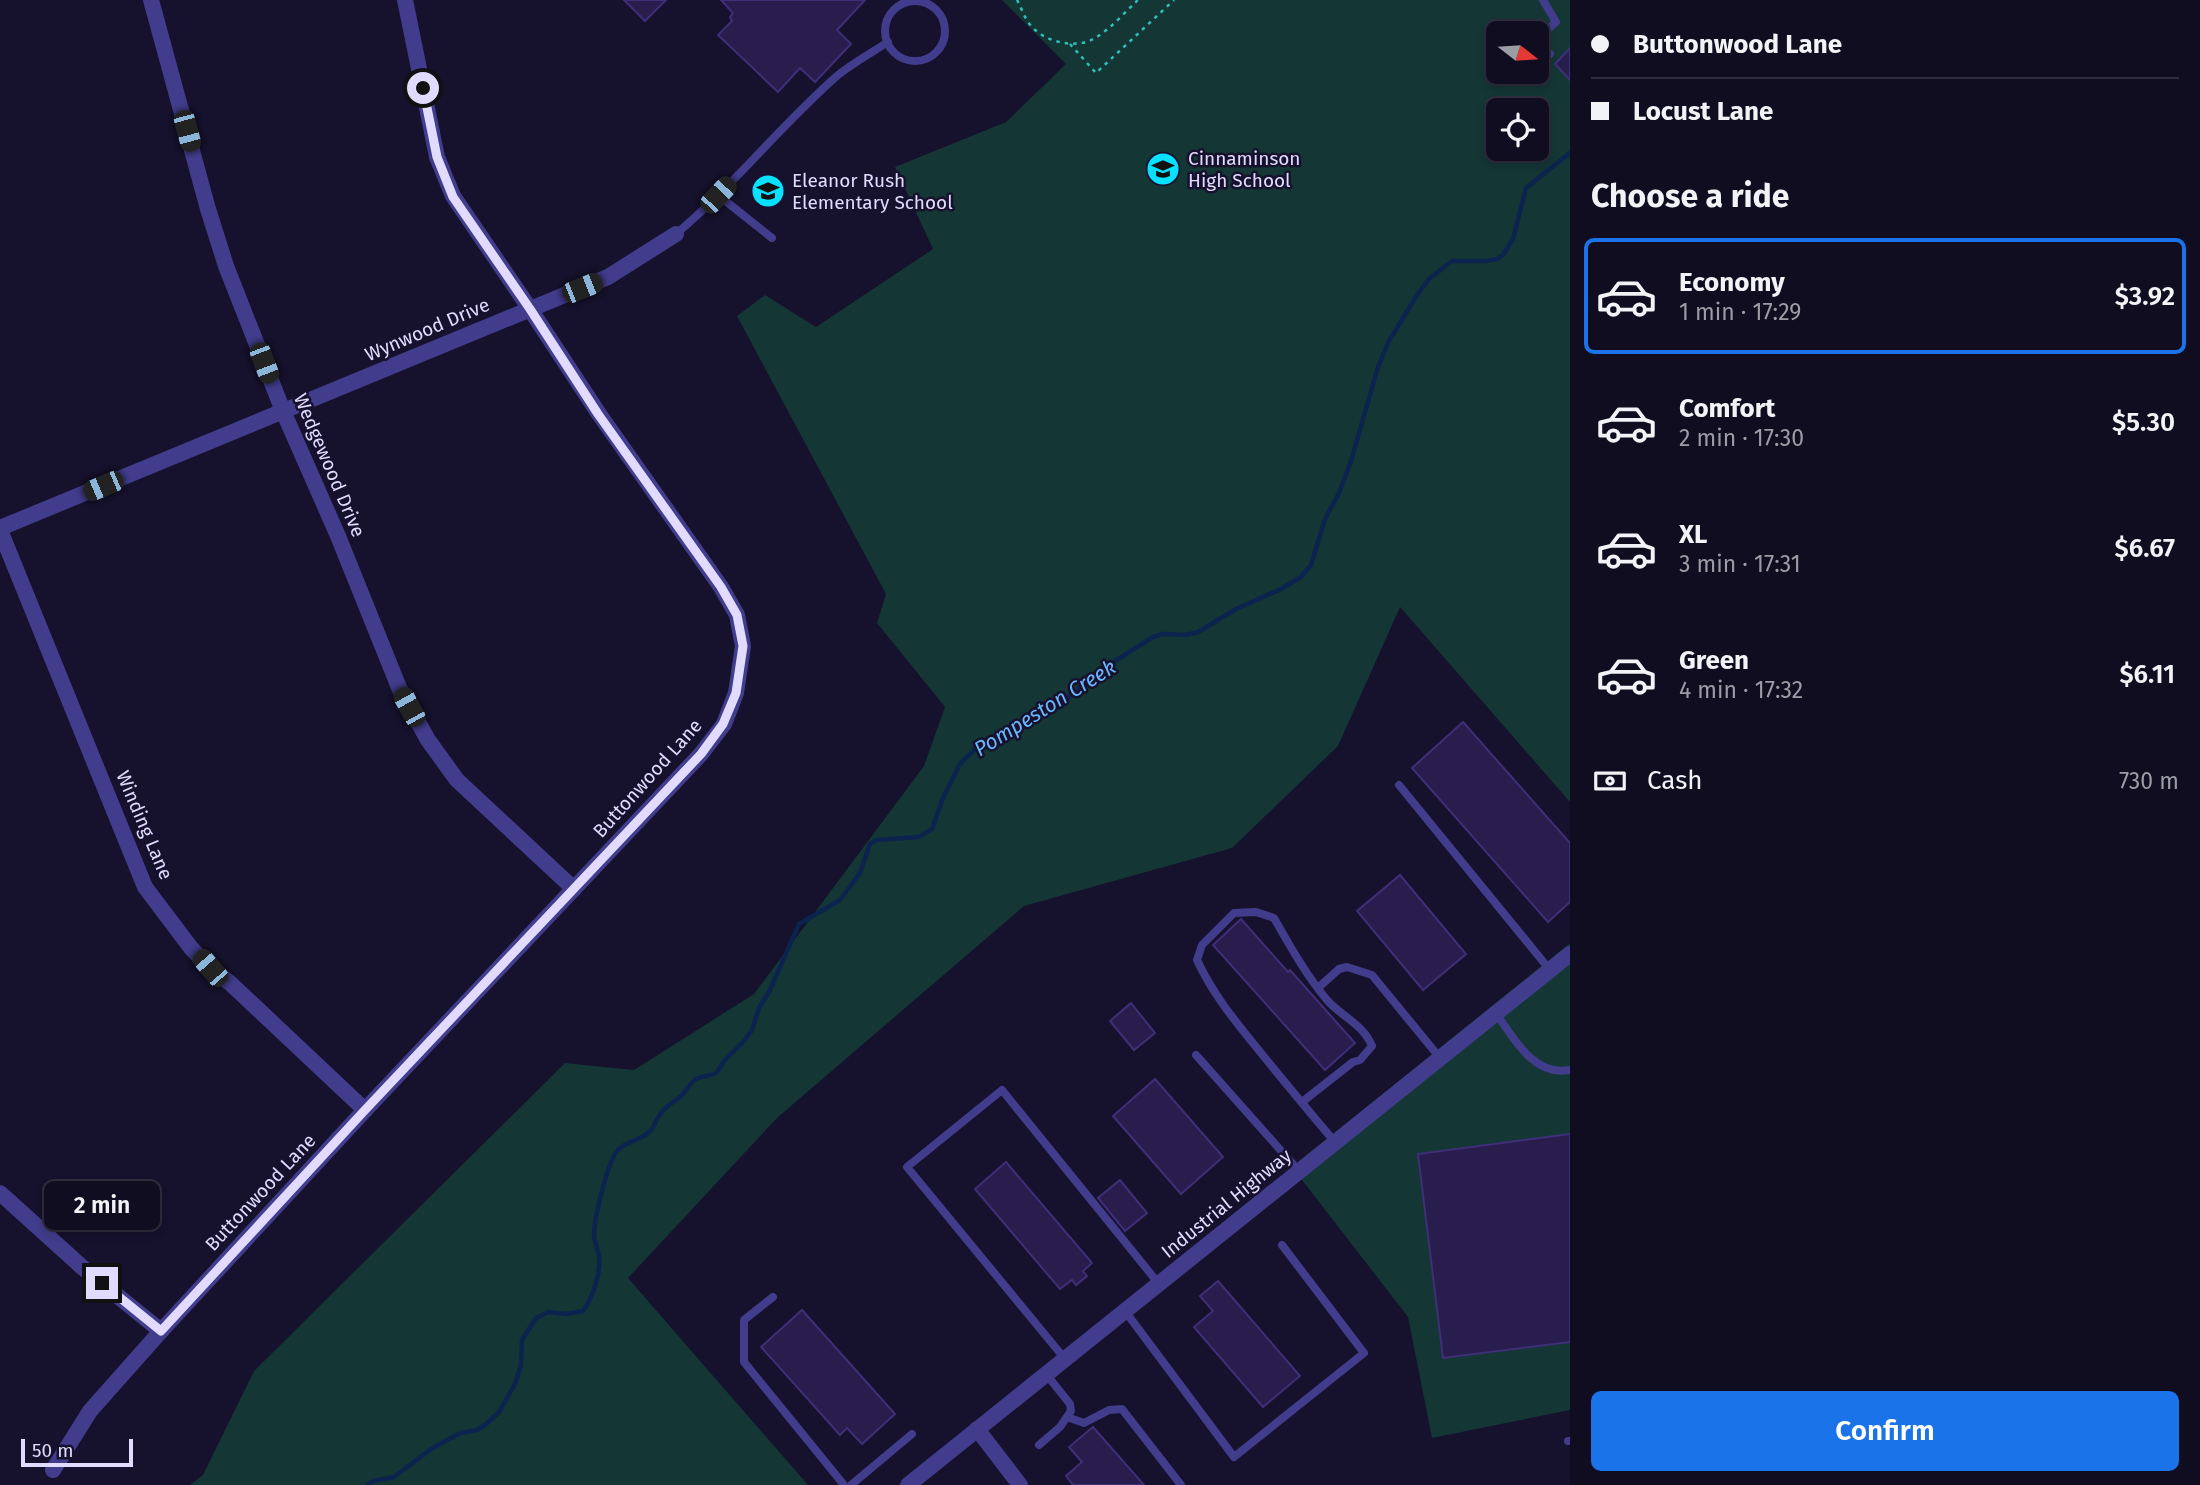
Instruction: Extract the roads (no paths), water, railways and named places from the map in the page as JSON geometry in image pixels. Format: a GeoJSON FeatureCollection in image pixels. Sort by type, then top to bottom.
{"type":"FeatureCollection","features":[{"type":"Feature","properties":{"kind":"street","name":"Wedgewood Drive"},"geometry":{"type":"LineString","coordinates":[[151,0],[223,254],[283,411],[338,536],[400,690],[428,740],[457,780],[574,889]]}},
{"type":"Feature","properties":{"kind":"street","name":"Buttonwood Lane"},"geometry":{"type":"LineString","coordinates":[[53,1470],[90,1411],[161,1331],[701,754],[723,724],[736,693],[743,646],[737,615],[721,587],[598,414],[453,197],[437,157],[405,0]]}},
{"type":"Feature","properties":{"kind":"street","name":"Wynwood Drive"},"geometry":{"type":"LineString","coordinates":[[0,529],[608,277],[676,233]]}},
{"type":"Feature","properties":{"kind":"street","name":"Winding Lane"},"geometry":{"type":"LineString","coordinates":[[0,529],[145,887],[210,968],[365,1110]]}},
{"type":"Feature","properties":{"kind":"street","name":"Industrial Highway"},"geometry":{"type":"LineString","coordinates":[[908,1485],[1570,954]]}},
{"type":"Feature","properties":{"kind":"street"},"geometry":{"type":"LineString","coordinates":[[0,1193],[82,1267],[161,1331]]}},
{"type":"Feature","properties":{"kind":"street"},"geometry":{"type":"LineString","coordinates":[[977,1429],[1020,1485]]}},
{"type":"Feature","properties":{"kind":"lane"},"geometry":{"type":"LineString","coordinates":[[1543,0],[1556,22],[1537,39],[1550,54]]}},
{"type":"Feature","properties":{"kind":"lane"},"geometry":{"type":"LineString","coordinates":[[906,2],[926,2],[941,15],[945,24],[942,44],[928,58],[909,60],[900,57],[892,51],[888,42],[885,33],[890,14],[897,6],[906,2]]}},
{"type":"Feature","properties":{"kind":"lane","name":"Wynwood Drive"},"geometry":{"type":"LineString","coordinates":[[676,233],[705,210],[782,128],[840,74],[888,42]]}},
{"type":"Feature","properties":{"kind":"lane"},"geometry":{"type":"LineString","coordinates":[[718,195],[772,238]]}},
{"type":"Feature","properties":{"kind":"lane"},"geometry":{"type":"LineString","coordinates":[[1399,785],[1550,970]]}},
{"type":"Feature","properties":{"kind":"lane"},"geometry":{"type":"LineString","coordinates":[[1302,1102],[1353,1062],[1360,1060],[1373,1046],[1359,1025],[1329,1003],[1303,969],[1274,918],[1256,912],[1234,913],[1202,944],[1197,960],[1231,1016],[1335,1142]]}},
{"type":"Feature","properties":{"kind":"lane"},"geometry":{"type":"LineString","coordinates":[[1318,988],[1339,969],[1347,967],[1372,975],[1440,1058]]}},
{"type":"Feature","properties":{"kind":"lane"},"geometry":{"type":"LineString","coordinates":[[1496,1013],[1526,1057],[1557,1073],[1570,1070]]}},
{"type":"Feature","properties":{"kind":"lane"},"geometry":{"type":"LineString","coordinates":[[1196,1055],[1299,1171]]}},
{"type":"Feature","properties":{"kind":"lane"},"geometry":{"type":"LineString","coordinates":[[1065,1359],[907,1167],[1002,1090],[1159,1284]]}},
{"type":"Feature","properties":{"kind":"lane"},"geometry":{"type":"LineString","coordinates":[[1125,1311],[1234,1457],[1364,1353],[1282,1245]]}},
{"type":"Feature","properties":{"kind":"lane"},"geometry":{"type":"LineString","coordinates":[[773,1297],[744,1320],[744,1362],[844,1485]]}},
{"type":"Feature","properties":{"kind":"lane"},"geometry":{"type":"LineString","coordinates":[[1039,1445],[1060,1427],[1071,1412],[1070,1404],[1046,1374]]}},
{"type":"Feature","properties":{"kind":"lane"},"geometry":{"type":"LineString","coordinates":[[1067,1418],[1084,1423],[1109,1410],[1122,1409],[1181,1485]]}},
{"type":"Feature","properties":{"kind":"lane"},"geometry":{"type":"LineString","coordinates":[[850,1485],[912,1434]]}},
{"type":"Feature","properties":{"kind":"waterway","name":"Pompeston Creek"},"geometry":{"type":"LineString","coordinates":[[367,1485],[373,1481],[394,1477],[431,1449],[460,1433],[477,1430],[485,1425],[499,1412],[515,1384],[521,1365],[522,1340],[536,1318],[549,1312],[566,1314],[583,1311],[597,1277],[599,1256],[594,1238],[595,1227],[602,1190],[615,1155],[623,1146],[647,1134],[664,1110],[694,1081],[716,1073],[744,1041],[752,1030],[759,1008],[770,990],[799,924],[840,900],[860,873],[870,844],[877,840],[919,837],[932,829],[943,798],[960,764],[986,740],[1065,700],[1104,668],[1153,637],[1198,632],[1236,609],[1301,577],[1311,565],[1325,519],[1339,493],[1351,461],[1378,367],[1389,341],[1417,295],[1429,279],[1452,261],[1486,261],[1503,255],[1513,239],[1526,188],[1570,153]]}},
{"type":"Feature","properties":{"kind":"place","name":"Cinnaminson High School"},"geometry":{"type":"Point","coordinates":[1163,169]}},
{"type":"Feature","properties":{"kind":"place","name":"Eleanor Rush Elementary School"},"geometry":{"type":"Point","coordinates":[768,191]}}]}
